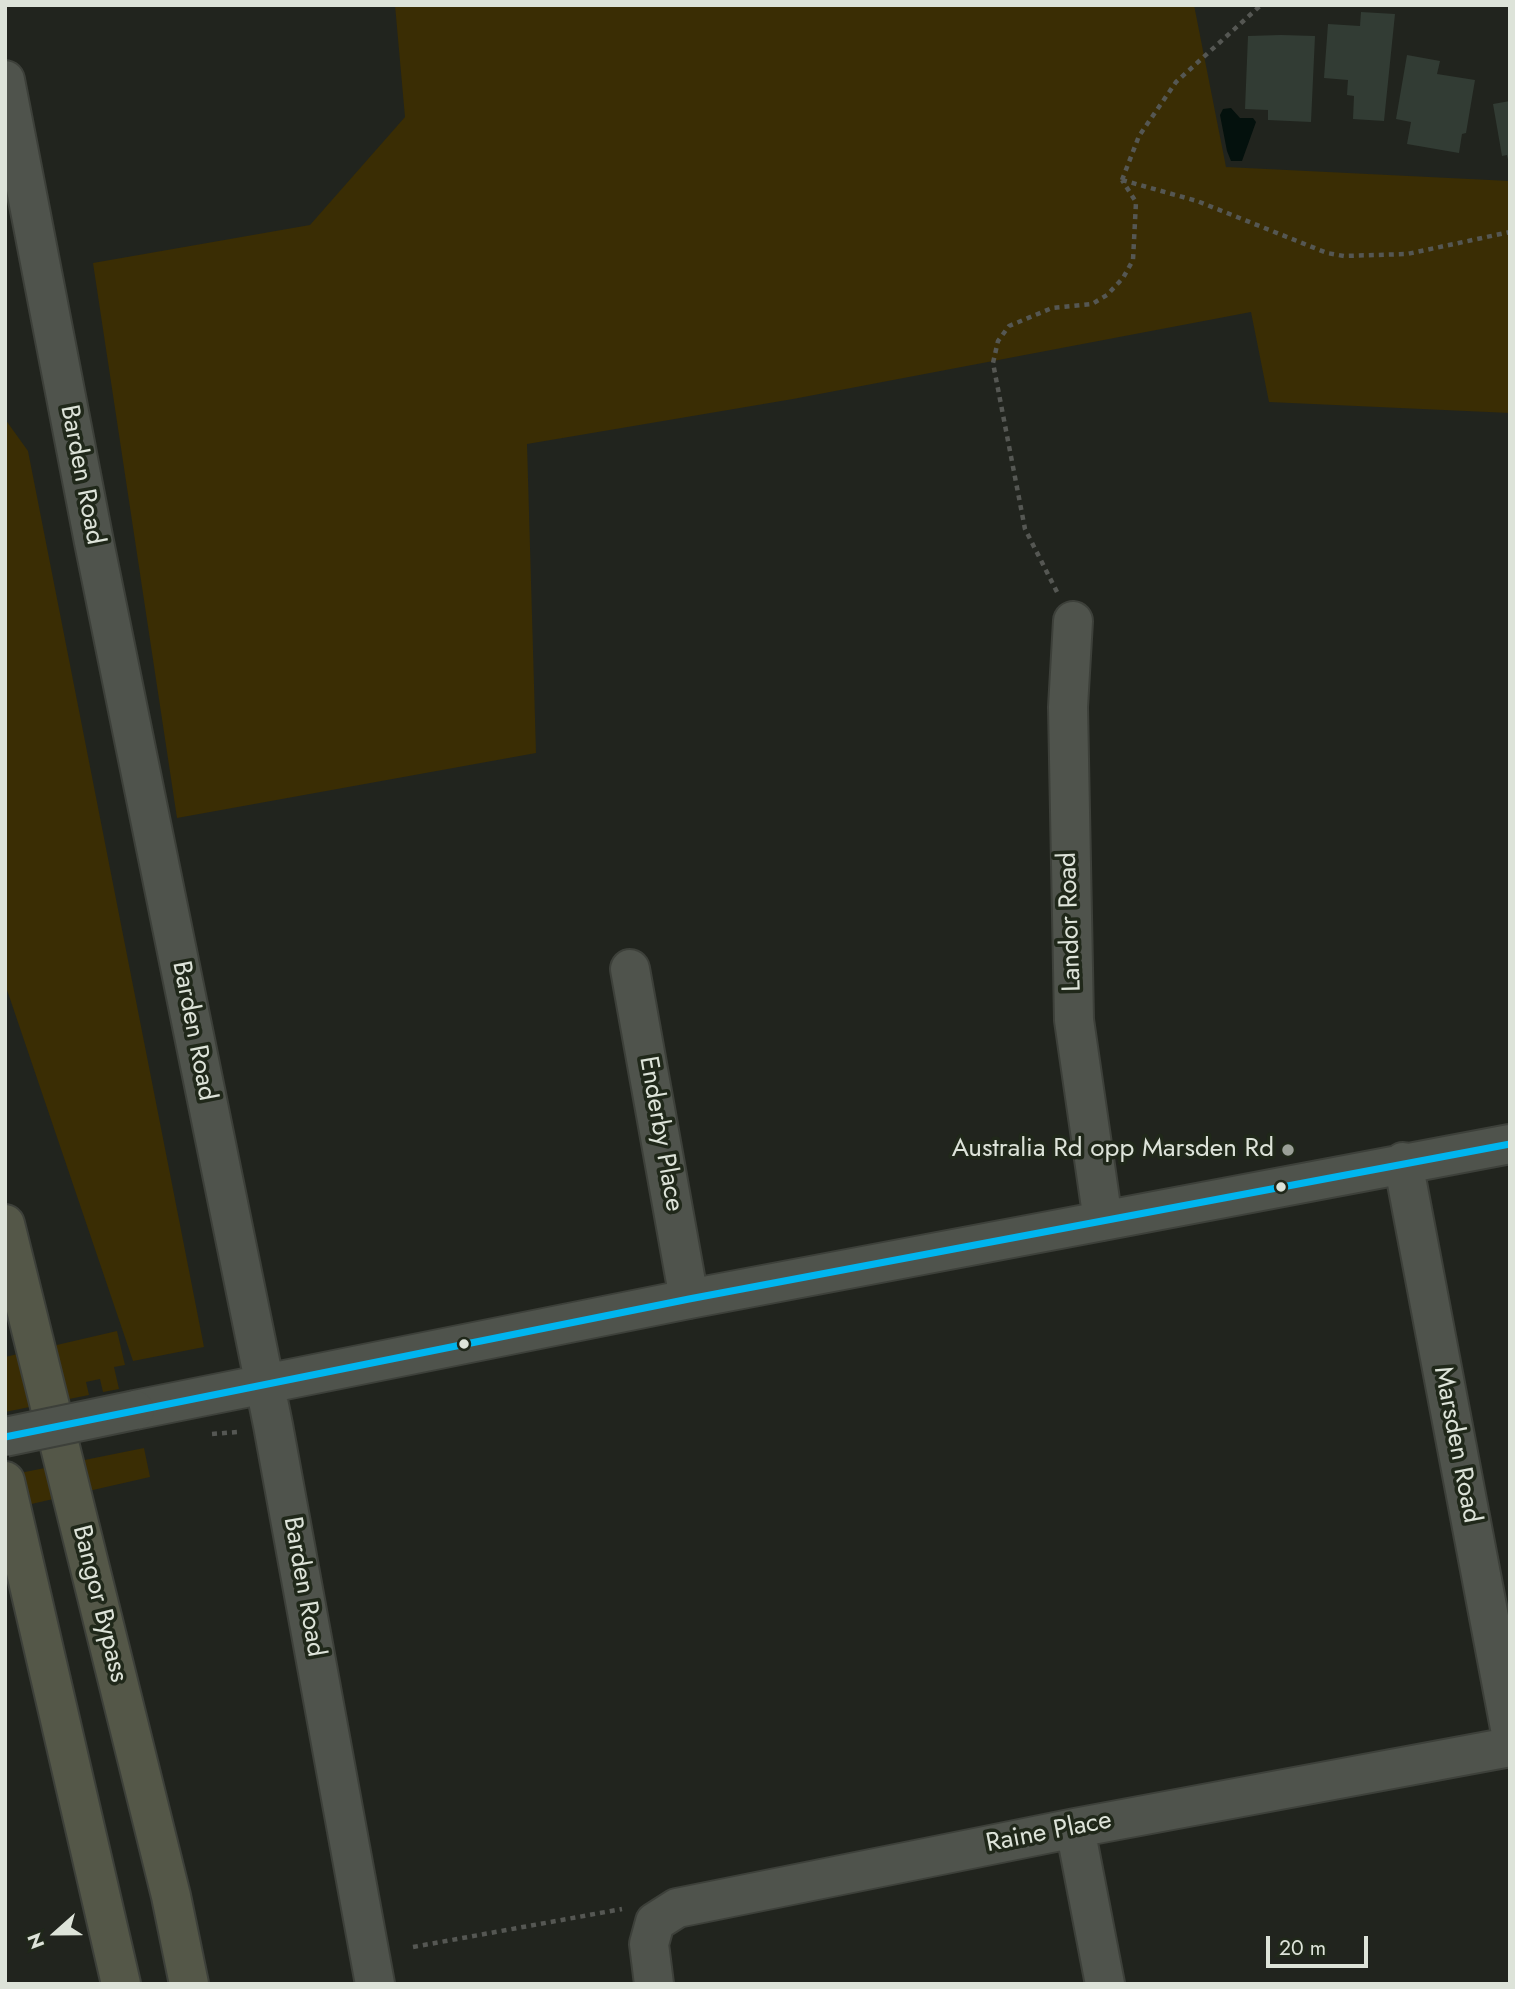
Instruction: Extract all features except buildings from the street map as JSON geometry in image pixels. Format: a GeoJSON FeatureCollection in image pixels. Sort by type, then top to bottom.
{"type":"FeatureCollection","features":[{"type":"Feature","properties":{"kind":"main road","name":"Bangor Bypass"},"geometry":{"type":"LineString","coordinates":[[5,1224],[171,1896],[189,1984]]}},
{"type":"Feature","properties":{"kind":"main road"},"geometry":{"type":"LineString","coordinates":[[5,1481],[121,1984]]}},
{"type":"Feature","properties":{"kind":"street","name":"Barden Road"},"geometry":{"type":"LineString","coordinates":[[5,80],[94,542],[265,1385],[375,1984]]}},
{"type":"Feature","properties":{"kind":"street","name":"Landor Road"},"geometry":{"type":"LineString","coordinates":[[1073,621],[1068,761],[1074,1020],[1103,1221]]}},
{"type":"Feature","properties":{"kind":"street","name":"Enderby Place"},"geometry":{"type":"LineString","coordinates":[[631,969],[689,1299]]}},
{"type":"Feature","properties":{"kind":"street"},"geometry":{"type":"LineString","coordinates":[[5,1437],[689,1299],[1403,1162],[1510,1144]]}},
{"type":"Feature","properties":{"kind":"street","name":"Marsden Road"},"geometry":{"type":"LineString","coordinates":[[1403,1162],[1510,1728]]}},
{"type":"Feature","properties":{"kind":"street","name":"Raine Place"},"geometry":{"type":"LineString","coordinates":[[654,1984],[649,1944],[655,1922],[677,1908],[1075,1828],[1510,1747]]}},
{"type":"Feature","properties":{"kind":"street"},"geometry":{"type":"LineString","coordinates":[[1075,1828],[1105,1984]]}},
{"type":"Feature","properties":{"kind":"path"},"geometry":{"type":"LineString","coordinates":[[1122,180],[1139,136],[1176,82],[1261,5]]}},
{"type":"Feature","properties":{"kind":"path"},"geometry":{"type":"LineString","coordinates":[[1122,180],[1197,201],[1327,253],[1344,256],[1407,254],[1510,232]]}},
{"type":"Feature","properties":{"kind":"path"},"geometry":{"type":"LineString","coordinates":[[1073,621],[1025,529],[993,363],[998,341],[1009,326],[1052,308],[1092,304],[1123,278],[1133,260],[1136,202],[1122,180]]}},
{"type":"Feature","properties":{"kind":"shaded area"},"geometry":{"type":"Polygon","coordinates":[[[395,5],[1194,5],[1226,167],[1510,181],[1510,413],[1269,402],[1251,312],[793,399],[527,444],[536,753],[177,818],[93,263],[310,225],[405,117],[395,5]]]}},
{"type":"Feature","properties":{"kind":"shaded area"},"geometry":{"type":"Polygon","coordinates":[[[1231,108],[1240,118],[1253,118],[1256,122],[1242,161],[1231,161],[1227,151],[1220,115],[1223,109],[1231,108]]]}},
{"type":"Feature","properties":{"kind":"shaded area"},"geometry":{"type":"Polygon","coordinates":[[[5,419],[28,451],[204,1347],[133,1361],[5,984],[5,419]]]}},
{"type":"Feature","properties":{"kind":"shaded area"},"geometry":{"type":"Polygon","coordinates":[[[117,1331],[125,1365],[114,1367],[119,1389],[103,1392],[100,1379],[86,1382],[89,1395],[5,1412],[5,1357],[117,1331]]]}},
{"type":"Feature","properties":{"kind":"shaded area"},"geometry":{"type":"Polygon","coordinates":[[[144,1448],[150,1477],[5,1510],[5,1476],[144,1448]]]}},
{"type":"Feature","properties":{"kind":"transit line"},"geometry":{"type":"LineString","coordinates":[[5,1437],[689,1299],[1510,1144]]}},
{"type":"Feature","properties":{"kind":"place","name":"Australia Rd opp Marsden Rd"},"geometry":{"type":"Point","coordinates":[1288,1150]}}]}
